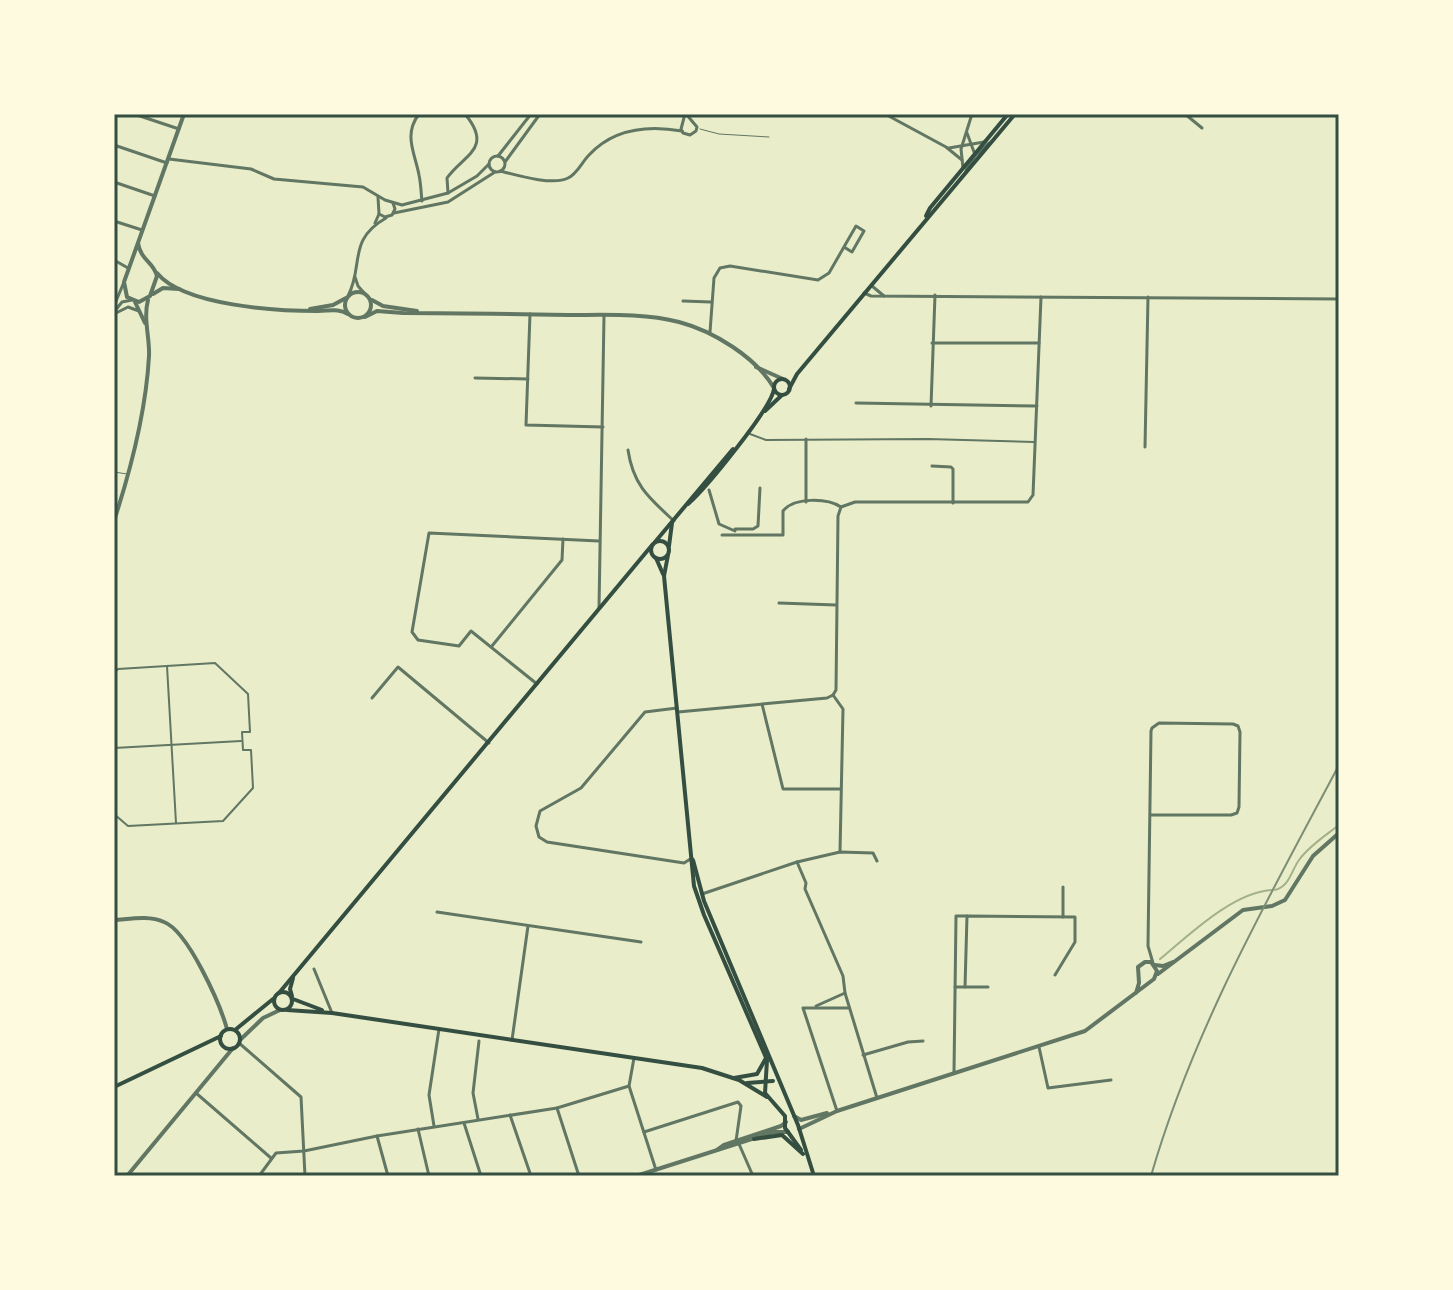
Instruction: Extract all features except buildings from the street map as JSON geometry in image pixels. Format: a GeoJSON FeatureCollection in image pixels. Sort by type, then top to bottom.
{"type":"FeatureCollection","features":[{"type":"Feature","properties":{"kind":"main road"},"geometry":{"type":"LineString","coordinates":[[114,1087],[221,1036],[227,1029],[235,1030],[269,1005],[599,608],[729,458],[763,412],[789,389],[797,374],[1008,114]]}},
{"type":"Feature","properties":{"kind":"main road"},"geometry":{"type":"LineString","coordinates":[[963,172],[974,156],[1015,114]]}},
{"type":"Feature","properties":{"kind":"main road"},"geometry":{"type":"LineString","coordinates":[[763,412],[776,381],[797,374]]}},
{"type":"Feature","properties":{"kind":"main road"},"geometry":{"type":"LineString","coordinates":[[783,379],[788,382],[789,389]]}},
{"type":"Feature","properties":{"kind":"main road"},"geometry":{"type":"LineString","coordinates":[[774,388],[783,394]]}},
{"type":"Feature","properties":{"kind":"main road"},"geometry":{"type":"LineString","coordinates":[[674,521],[664,576],[692,870],[700,906],[768,1064],[765,1089],[769,1099]]}},
{"type":"Feature","properties":{"kind":"main road"},"geometry":{"type":"LineString","coordinates":[[654,543],[662,541],[669,548]]}},
{"type":"Feature","properties":{"kind":"main road"},"geometry":{"type":"LineString","coordinates":[[654,543],[651,551],[664,576]]}},
{"type":"Feature","properties":{"kind":"main road"},"geometry":{"type":"LineString","coordinates":[[639,562],[668,555]]}},
{"type":"Feature","properties":{"kind":"main road"},"geometry":{"type":"LineString","coordinates":[[692,856],[702,894],[794,1116],[814,1176]]}},
{"type":"Feature","properties":{"kind":"main road"},"geometry":{"type":"LineString","coordinates":[[287,1010],[292,1005],[290,989],[295,976]]}},
{"type":"Feature","properties":{"kind":"main road"},"geometry":{"type":"LineString","coordinates":[[277,995],[286,992],[292,998],[332,1013]]}},
{"type":"Feature","properties":{"kind":"main road"},"geometry":{"type":"LineString","coordinates":[[277,995],[275,1006],[280,1010],[332,1013],[706,1069],[745,1082],[769,1099],[784,1114],[785,1128],[809,1161]]}},
{"type":"Feature","properties":{"kind":"main road"},"geometry":{"type":"LineString","coordinates":[[221,1036],[225,1047],[233,1048],[240,1042],[235,1030]]}},
{"type":"Feature","properties":{"kind":"main road"},"geometry":{"type":"LineString","coordinates":[[734,1078],[757,1074],[762,1069],[765,1056]]}},
{"type":"Feature","properties":{"kind":"main road"},"geometry":{"type":"LineString","coordinates":[[745,1082],[773,1081],[781,1086]]}},
{"type":"Feature","properties":{"kind":"main road"},"geometry":{"type":"LineString","coordinates":[[765,1089],[773,1081]]}},
{"type":"Feature","properties":{"kind":"main road"},"geometry":{"type":"LineString","coordinates":[[788,1132],[793,1134],[799,1129]]}},
{"type":"Feature","properties":{"kind":"main road"},"geometry":{"type":"LineString","coordinates":[[754,1139],[782,1135],[803,1154]]}},
{"type":"Feature","properties":{"kind":"street"},"geometry":{"type":"LineString","coordinates":[[134,114],[179,129]]}},
{"type":"Feature","properties":{"kind":"street"},"geometry":{"type":"LineString","coordinates":[[114,306],[184,114]]}},
{"type":"Feature","properties":{"kind":"street"},"geometry":{"type":"LineString","coordinates":[[419,114],[412,127],[410,142],[422,201]]}},
{"type":"Feature","properties":{"kind":"street"},"geometry":{"type":"LineString","coordinates":[[448,193],[447,178],[470,158],[476,142],[475,131],[465,114]]}},
{"type":"Feature","properties":{"kind":"street"},"geometry":{"type":"LineString","coordinates":[[114,145],[167,161],[253,169],[276,179],[363,187],[382,201],[402,205],[448,193],[477,176],[491,159],[498,156],[531,114]]}},
{"type":"Feature","properties":{"kind":"street"},"geometry":{"type":"LineString","coordinates":[[374,227],[394,213],[448,202],[498,172],[505,167],[505,162],[540,114]]}},
{"type":"Feature","properties":{"kind":"street"},"geometry":{"type":"LineString","coordinates":[[489,164],[498,172],[558,181],[568,178],[599,144],[619,134],[654,128],[690,135],[697,129],[695,122],[686,114]]}},
{"type":"Feature","properties":{"kind":"street"},"geometry":{"type":"LineString","coordinates":[[682,131],[686,114]]}},
{"type":"Feature","properties":{"kind":"street"},"geometry":{"type":"LineString","coordinates":[[885,114],[946,147],[955,149],[988,141]]}},
{"type":"Feature","properties":{"kind":"street"},"geometry":{"type":"LineString","coordinates":[[963,172],[972,114]]}},
{"type":"Feature","properties":{"kind":"street"},"geometry":{"type":"LineString","coordinates":[[1185,114],[1202,128]]}},
{"type":"Feature","properties":{"kind":"street"},"geometry":{"type":"LineString","coordinates":[[684,121],[690,119]]}},
{"type":"Feature","properties":{"kind":"street"},"geometry":{"type":"LineString","coordinates":[[946,147],[966,147],[974,156]]}},
{"type":"Feature","properties":{"kind":"street"},"geometry":{"type":"LineString","coordinates":[[966,147],[974,156]]}},
{"type":"Feature","properties":{"kind":"street"},"geometry":{"type":"LineString","coordinates":[[498,156],[505,162]]}},
{"type":"Feature","properties":{"kind":"street"},"geometry":{"type":"LineString","coordinates":[[114,182],[155,196]]}},
{"type":"Feature","properties":{"kind":"street"},"geometry":{"type":"LineString","coordinates":[[348,314],[345,307],[361,245],[374,227],[379,214],[377,208],[382,201]]}},
{"type":"Feature","properties":{"kind":"street"},"geometry":{"type":"LineString","coordinates":[[393,203],[394,213]]}},
{"type":"Feature","properties":{"kind":"street"},"geometry":{"type":"LineString","coordinates":[[379,214],[386,218]]}},
{"type":"Feature","properties":{"kind":"street"},"geometry":{"type":"LineString","coordinates":[[114,221],[142,230]]}},
{"type":"Feature","properties":{"kind":"street"},"geometry":{"type":"LineString","coordinates":[[710,334],[714,278],[722,267],[818,280],[828,275],[844,247],[856,226],[864,231],[852,252],[844,247]]}},
{"type":"Feature","properties":{"kind":"street"},"geometry":{"type":"LineString","coordinates":[[138,243],[141,256],[163,280],[209,299],[248,307],[337,309],[356,318],[380,311],[667,319],[710,334],[755,366],[783,379]]}},
{"type":"Feature","properties":{"kind":"street"},"geometry":{"type":"LineString","coordinates":[[114,260],[129,270]]}},
{"type":"Feature","properties":{"kind":"street"},"geometry":{"type":"LineString","coordinates":[[129,270],[138,262],[148,263]]}},
{"type":"Feature","properties":{"kind":"street"},"geometry":{"type":"LineString","coordinates":[[114,521],[128,475],[149,361],[146,306],[156,280],[156,271]]}},
{"type":"Feature","properties":{"kind":"street"},"geometry":{"type":"LineString","coordinates":[[354,273],[371,308],[365,317]]}},
{"type":"Feature","properties":{"kind":"street"},"geometry":{"type":"LineString","coordinates":[[124,282],[124,293],[144,317],[146,326]]}},
{"type":"Feature","properties":{"kind":"street"},"geometry":{"type":"LineString","coordinates":[[870,285],[884,296]]}},
{"type":"Feature","properties":{"kind":"street"},"geometry":{"type":"LineString","coordinates":[[114,313],[122,302],[141,302],[163,288],[181,289]]}},
{"type":"Feature","properties":{"kind":"street"},"geometry":{"type":"LineString","coordinates":[[308,310],[333,305],[359,292],[381,306],[419,312]]}},
{"type":"Feature","properties":{"kind":"street"},"geometry":{"type":"LineString","coordinates":[[864,293],[884,296],[1339,299]]}},
{"type":"Feature","properties":{"kind":"street"},"geometry":{"type":"LineString","coordinates":[[931,406],[935,295]]}},
{"type":"Feature","properties":{"kind":"street"},"geometry":{"type":"LineString","coordinates":[[709,490],[719,524],[735,532],[753,535],[783,535],[784,508],[792,503],[832,502],[841,507],[855,502],[1020,504],[1031,499],[1041,297]]}},
{"type":"Feature","properties":{"kind":"street"},"geometry":{"type":"LineString","coordinates":[[1145,447],[1148,297]]}},
{"type":"Feature","properties":{"kind":"street"},"geometry":{"type":"LineString","coordinates":[[683,301],[712,302]]}},
{"type":"Feature","properties":{"kind":"street"},"geometry":{"type":"LineString","coordinates":[[114,313],[130,307],[137,309],[144,317]]}},
{"type":"Feature","properties":{"kind":"street"},"geometry":{"type":"LineString","coordinates":[[530,314],[526,425],[603,427]]}},
{"type":"Feature","properties":{"kind":"street"},"geometry":{"type":"LineString","coordinates":[[599,608],[604,315]]}},
{"type":"Feature","properties":{"kind":"street"},"geometry":{"type":"LineString","coordinates":[[932,343],[1039,343]]}},
{"type":"Feature","properties":{"kind":"street"},"geometry":{"type":"LineString","coordinates":[[755,366],[774,388]]}},
{"type":"Feature","properties":{"kind":"street"},"geometry":{"type":"LineString","coordinates":[[475,378],[528,379]]}},
{"type":"Feature","properties":{"kind":"street"},"geometry":{"type":"LineString","coordinates":[[856,403],[1037,406]]}},
{"type":"Feature","properties":{"kind":"street"},"geometry":{"type":"LineString","coordinates":[[748,432],[760,439],[1035,442]]}},
{"type":"Feature","properties":{"kind":"street"},"geometry":{"type":"LineString","coordinates":[[806,439],[806,502]]}},
{"type":"Feature","properties":{"kind":"street"},"geometry":{"type":"LineString","coordinates":[[628,450],[631,470],[647,497],[674,521]]}},
{"type":"Feature","properties":{"kind":"street"},"geometry":{"type":"LineString","coordinates":[[932,466],[953,469],[953,503]]}},
{"type":"Feature","properties":{"kind":"street"},"geometry":{"type":"LineString","coordinates":[[722,535],[753,529],[759,524],[760,488]]}},
{"type":"Feature","properties":{"kind":"street"},"geometry":{"type":"LineString","coordinates":[[692,856],[684,863],[547,842],[539,837],[536,826],[540,811],[581,788],[645,712],[762,704],[833,695],[836,690],[838,516],[841,507]]}},
{"type":"Feature","properties":{"kind":"street"},"geometry":{"type":"LineString","coordinates":[[753,529],[753,535]]}},
{"type":"Feature","properties":{"kind":"street"},"geometry":{"type":"LineString","coordinates":[[537,684],[471,631],[459,646],[418,640],[412,632],[430,532],[599,541]]}},
{"type":"Feature","properties":{"kind":"street"},"geometry":{"type":"LineString","coordinates":[[491,647],[561,561],[563,539]]}},
{"type":"Feature","properties":{"kind":"street"},"geometry":{"type":"LineString","coordinates":[[779,603],[836,605]]}},
{"type":"Feature","properties":{"kind":"street"},"geometry":{"type":"LineString","coordinates":[[114,673],[118,669],[215,663],[248,694],[250,732],[242,732],[242,741],[243,750],[251,750],[253,788],[223,821],[128,826],[114,814]]}},
{"type":"Feature","properties":{"kind":"street"},"geometry":{"type":"LineString","coordinates":[[167,666],[176,824]]}},
{"type":"Feature","properties":{"kind":"street"},"geometry":{"type":"LineString","coordinates":[[372,698],[398,667],[489,743]]}},
{"type":"Feature","properties":{"kind":"street"},"geometry":{"type":"LineString","coordinates":[[833,695],[843,712],[840,852]]}},
{"type":"Feature","properties":{"kind":"street"},"geometry":{"type":"LineString","coordinates":[[762,704],[783,789],[842,789]]}},
{"type":"Feature","properties":{"kind":"street"},"geometry":{"type":"LineString","coordinates":[[1150,815],[1237,813],[1240,732],[1233,724],[1159,723],[1151,731],[1148,946],[1157,971],[1154,979]]}},
{"type":"Feature","properties":{"kind":"street"},"geometry":{"type":"LineString","coordinates":[[114,748],[242,741]]}},
{"type":"Feature","properties":{"kind":"street"},"geometry":{"type":"LineString","coordinates":[[794,1116],[801,1120],[837,1111],[1088,1030],[1243,910],[1274,906],[1287,898],[1313,856],[1339,833]]}},
{"type":"Feature","properties":{"kind":"street"},"geometry":{"type":"LineString","coordinates":[[702,894],[797,862],[840,852],[873,853],[877,861]]}},
{"type":"Feature","properties":{"kind":"street"},"geometry":{"type":"LineString","coordinates":[[797,862],[806,883],[805,889],[843,976],[849,1008],[877,1098]]}},
{"type":"Feature","properties":{"kind":"street"},"geometry":{"type":"LineString","coordinates":[[684,863],[692,870]]}},
{"type":"Feature","properties":{"kind":"street"},"geometry":{"type":"LineString","coordinates":[[1063,887],[1063,917]]}},
{"type":"Feature","properties":{"kind":"street"},"geometry":{"type":"LineString","coordinates":[[437,912],[641,942]]}},
{"type":"Feature","properties":{"kind":"street"},"geometry":{"type":"LineString","coordinates":[[954,1073],[956,916],[1075,917],[1075,942],[1055,975]]}},
{"type":"Feature","properties":{"kind":"street"},"geometry":{"type":"LineString","coordinates":[[965,987],[967,916]]}},
{"type":"Feature","properties":{"kind":"street"},"geometry":{"type":"LineString","coordinates":[[114,920],[158,920],[178,931],[188,944],[227,1029]]}},
{"type":"Feature","properties":{"kind":"street"},"geometry":{"type":"LineString","coordinates":[[512,1040],[528,926]]}},
{"type":"Feature","properties":{"kind":"street"},"geometry":{"type":"LineString","coordinates":[[1136,993],[1137,969],[1148,946]]}},
{"type":"Feature","properties":{"kind":"street"},"geometry":{"type":"LineString","coordinates":[[1141,964],[1166,965],[1188,952]]}},
{"type":"Feature","properties":{"kind":"street"},"geometry":{"type":"LineString","coordinates":[[314,969],[332,1013]]}},
{"type":"Feature","properties":{"kind":"street"},"geometry":{"type":"LineString","coordinates":[[1138,976],[1143,981],[1154,979]]}},
{"type":"Feature","properties":{"kind":"street"},"geometry":{"type":"LineString","coordinates":[[955,987],[988,987]]}},
{"type":"Feature","properties":{"kind":"street"},"geometry":{"type":"LineString","coordinates":[[813,1007],[845,993]]}},
{"type":"Feature","properties":{"kind":"street"},"geometry":{"type":"LineString","coordinates":[[837,1111],[803,1008],[849,1008]]}},
{"type":"Feature","properties":{"kind":"street"},"geometry":{"type":"LineString","coordinates":[[280,1010],[263,1018],[240,1042],[287,1082],[303,1100],[305,1176]]}},
{"type":"Feature","properties":{"kind":"street"},"geometry":{"type":"LineString","coordinates":[[434,1126],[429,1095],[439,1029]]}},
{"type":"Feature","properties":{"kind":"street"},"geometry":{"type":"LineString","coordinates":[[478,1119],[473,1093],[479,1041]]}},
{"type":"Feature","properties":{"kind":"street"},"geometry":{"type":"LineString","coordinates":[[863,1055],[908,1042],[923,1041]]}},
{"type":"Feature","properties":{"kind":"street"},"geometry":{"type":"LineString","coordinates":[[1039,1047],[1048,1088],[1111,1080]]}},
{"type":"Feature","properties":{"kind":"street"},"geometry":{"type":"LineString","coordinates":[[127,1176],[233,1048]]}},
{"type":"Feature","properties":{"kind":"street"},"geometry":{"type":"LineString","coordinates":[[634,1058],[629,1086],[656,1170]]}},
{"type":"Feature","properties":{"kind":"street"},"geometry":{"type":"LineString","coordinates":[[259,1176],[273,1153],[304,1151],[463,1121],[557,1108],[629,1086]]}},
{"type":"Feature","properties":{"kind":"street"},"geometry":{"type":"LineString","coordinates":[[196,1093],[271,1158]]}},
{"type":"Feature","properties":{"kind":"street"},"geometry":{"type":"LineString","coordinates":[[644,1132],[738,1102],[741,1106],[738,1142],[753,1176]]}},
{"type":"Feature","properties":{"kind":"street"},"geometry":{"type":"LineString","coordinates":[[557,1108],[579,1176]]}},
{"type":"Feature","properties":{"kind":"street"},"geometry":{"type":"LineString","coordinates":[[799,1129],[837,1111]]}},
{"type":"Feature","properties":{"kind":"street"},"geometry":{"type":"LineString","coordinates":[[509,1114],[531,1176]]}},
{"type":"Feature","properties":{"kind":"street"},"geometry":{"type":"LineString","coordinates":[[463,1121],[481,1176]]}},
{"type":"Feature","properties":{"kind":"street"},"geometry":{"type":"LineString","coordinates":[[636,1176],[714,1151],[779,1127],[786,1121]]}},
{"type":"Feature","properties":{"kind":"street"},"geometry":{"type":"LineString","coordinates":[[418,1129],[429,1176]]}},
{"type":"Feature","properties":{"kind":"street"},"geometry":{"type":"LineString","coordinates":[[738,1142],[778,1131],[788,1132]]}},
{"type":"Feature","properties":{"kind":"street"},"geometry":{"type":"LineString","coordinates":[[377,1136],[388,1176]]}},
{"type":"Feature","properties":{"kind":"lane"},"geometry":{"type":"LineString","coordinates":[[697,129],[719,134],[769,137]]}},
{"type":"Feature","properties":{"kind":"lane"},"geometry":{"type":"LineString","coordinates":[[114,472],[128,475]]}},
{"type":"Feature","properties":{"kind":"waterway"},"geometry":{"type":"LineString","coordinates":[[1275,890],[1287,882],[1308,850],[1339,825]]}},
{"type":"Feature","properties":{"kind":"waterway"},"geometry":{"type":"LineString","coordinates":[[1160,959],[1226,907],[1256,893],[1271,890]]}},
{"type":"Feature","properties":{"kind":"railway"},"geometry":{"type":"LineString","coordinates":[[1151,1176],[1168,1122],[1210,1017],[1259,915],[1339,765]]}}]}
